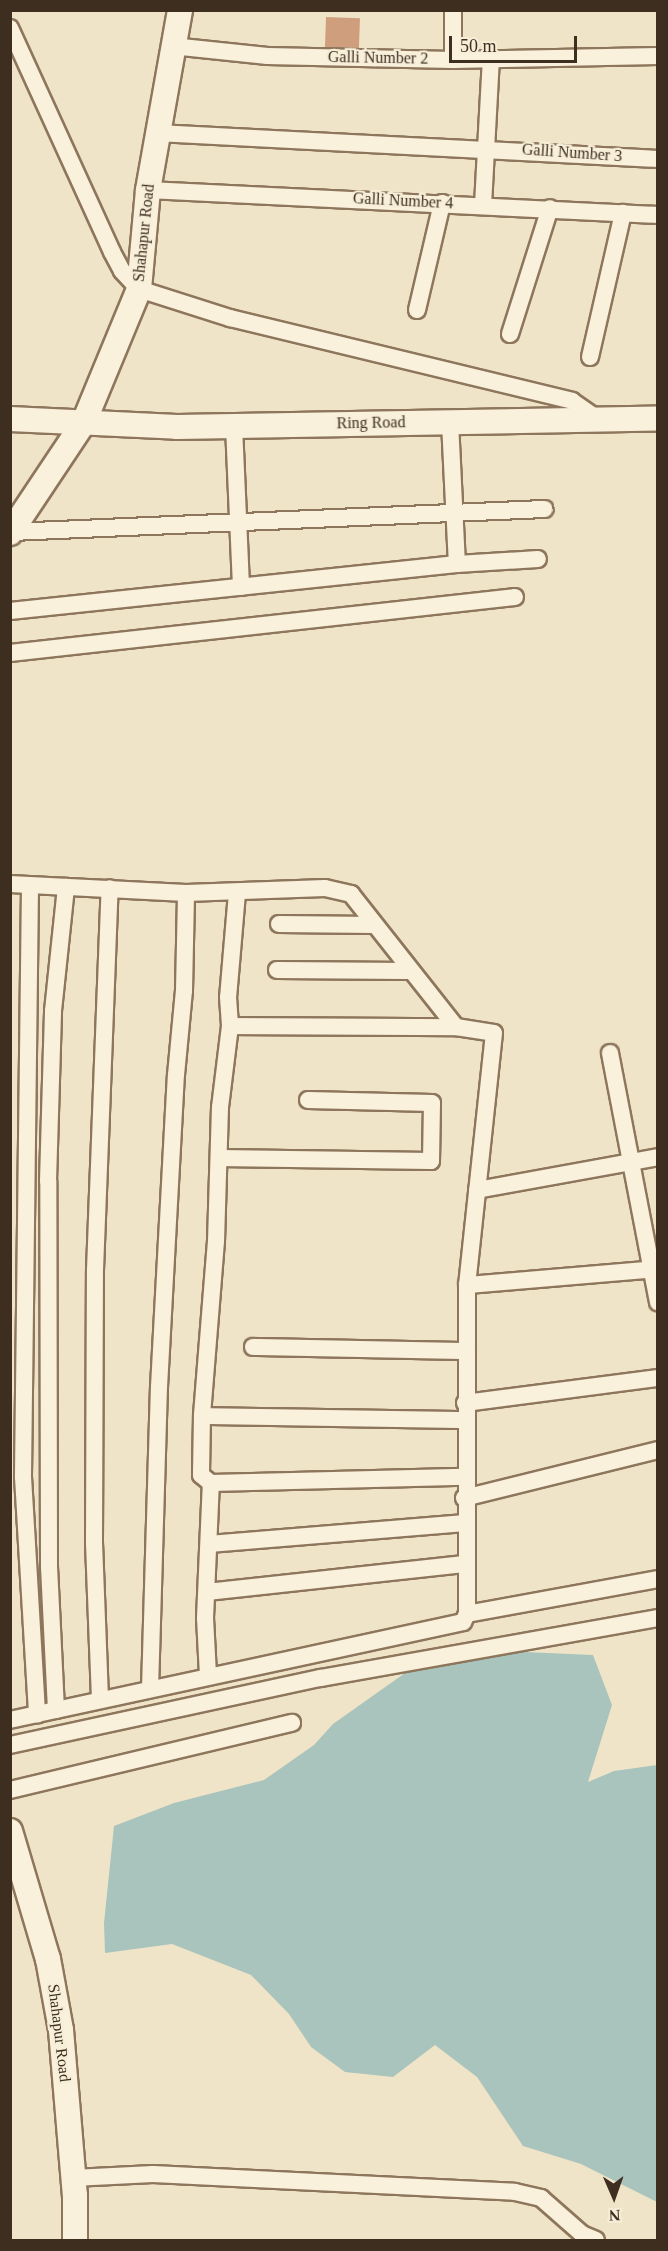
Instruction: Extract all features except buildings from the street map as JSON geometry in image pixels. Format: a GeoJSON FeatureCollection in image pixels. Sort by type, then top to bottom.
{"type":"FeatureCollection","features":[{"type":"Feature","properties":{"kind":"main road","name":"Shahapur Road"},"geometry":{"type":"LineString","coordinates":[[11,532],[84,422],[139,289],[148,190],[180,10]]}},
{"type":"Feature","properties":{"kind":"main road","name":"Ring Road"},"geometry":{"type":"LineString","coordinates":[[10,419],[234,426],[657,419]]}},
{"type":"Feature","properties":{"kind":"main road","name":"Shahapur Road"},"geometry":{"type":"LineString","coordinates":[[10,1831],[48,1959],[61,2030],[74,2178],[75,2241]]}},
{"type":"Feature","properties":{"kind":"street"},"geometry":{"type":"LineString","coordinates":[[453,10],[453,60]]}},
{"type":"Feature","properties":{"kind":"street"},"geometry":{"type":"LineString","coordinates":[[10,28],[112,252],[122,271],[139,289],[230,318],[572,401],[598,419]]}},
{"type":"Feature","properties":{"kind":"street","name":"Galli Number 2"},"geometry":{"type":"LineString","coordinates":[[172,46],[267,56],[453,60],[657,56]]}},
{"type":"Feature","properties":{"kind":"street"},"geometry":{"type":"LineString","coordinates":[[483,205],[490,59]]}},
{"type":"Feature","properties":{"kind":"street","name":"Galli Number 3"},"geometry":{"type":"LineString","coordinates":[[157,133],[487,148],[657,159]]}},
{"type":"Feature","properties":{"kind":"street","name":"Galli Number 4"},"geometry":{"type":"LineString","coordinates":[[148,190],[657,215]]}},
{"type":"Feature","properties":{"kind":"street"},"geometry":{"type":"LineString","coordinates":[[417,310],[442,203]]}},
{"type":"Feature","properties":{"kind":"street"},"geometry":{"type":"LineString","coordinates":[[510,334],[550,208]]}},
{"type":"Feature","properties":{"kind":"street"},"geometry":{"type":"LineString","coordinates":[[590,357],[623,213]]}},
{"type":"Feature","properties":{"kind":"street"},"geometry":{"type":"LineString","coordinates":[[450,422],[452,513],[457,564]]}},
{"type":"Feature","properties":{"kind":"street"},"geometry":{"type":"LineString","coordinates":[[234,426],[241,587]]}},
{"type":"Feature","properties":{"kind":"street"},"geometry":{"type":"LineString","coordinates":[[11,532],[238,520],[545,509]]}},
{"type":"Feature","properties":{"kind":"street"},"geometry":{"type":"LineString","coordinates":[[10,611],[457,564],[538,560]]}},
{"type":"Feature","properties":{"kind":"street"},"geometry":{"type":"LineString","coordinates":[[10,653],[515,597]]}},
{"type":"Feature","properties":{"kind":"street"},"geometry":{"type":"LineString","coordinates":[[10,885],[186,893],[237,893],[326,888],[351,894],[407,971],[456,1027]]}},
{"type":"Feature","properties":{"kind":"street"},"geometry":{"type":"LineString","coordinates":[[30,886],[23,1477],[37,1715]]}},
{"type":"Feature","properties":{"kind":"street"},"geometry":{"type":"LineString","coordinates":[[56,1710],[49,1567],[48,1181],[53,1011],[66,887]]}},
{"type":"Feature","properties":{"kind":"street"},"geometry":{"type":"LineString","coordinates":[[100,1700],[94,1542],[95,1270],[110,888]]}},
{"type":"Feature","properties":{"kind":"street"},"geometry":{"type":"LineString","coordinates":[[150,1689],[159,1387],[176,1075],[184,991],[186,893]]}},
{"type":"Feature","properties":{"kind":"street"},"geometry":{"type":"LineString","coordinates":[[237,893],[228,997],[230,1026],[220,1107],[219,1158],[201,1416],[199,1460],[201,1475],[211,1483],[465,1477]]}},
{"type":"Feature","properties":{"kind":"street"},"geometry":{"type":"LineString","coordinates":[[279,924],[375,925]]}},
{"type":"Feature","properties":{"kind":"street"},"geometry":{"type":"LineString","coordinates":[[277,970],[407,971]]}},
{"type":"Feature","properties":{"kind":"street"},"geometry":{"type":"LineString","coordinates":[[230,1026],[456,1027],[494,1033],[467,1285],[464,1498],[467,1614]]}},
{"type":"Feature","properties":{"kind":"street"},"geometry":{"type":"LineString","coordinates":[[610,1053],[628,1162],[655,1269],[657,1302]]}},
{"type":"Feature","properties":{"kind":"street"},"geometry":{"type":"LineString","coordinates":[[219,1158],[431,1161],[432,1103],[308,1100]]}},
{"type":"Feature","properties":{"kind":"street"},"geometry":{"type":"LineString","coordinates":[[477,1190],[657,1157]]}},
{"type":"Feature","properties":{"kind":"street"},"geometry":{"type":"LineString","coordinates":[[467,1285],[655,1269]]}},
{"type":"Feature","properties":{"kind":"street"},"geometry":{"type":"LineString","coordinates":[[253,1347],[467,1351]]}},
{"type":"Feature","properties":{"kind":"street"},"geometry":{"type":"LineString","coordinates":[[465,1402],[657,1378]]}},
{"type":"Feature","properties":{"kind":"street"},"geometry":{"type":"LineString","coordinates":[[201,1416],[466,1420]]}},
{"type":"Feature","properties":{"kind":"street"},"geometry":{"type":"LineString","coordinates":[[464,1498],[657,1450]]}},
{"type":"Feature","properties":{"kind":"street"},"geometry":{"type":"LineString","coordinates":[[208,1675],[207,1592],[211,1483]]}},
{"type":"Feature","properties":{"kind":"street"},"geometry":{"type":"LineString","coordinates":[[209,1544],[465,1523]]}},
{"type":"Feature","properties":{"kind":"street"},"geometry":{"type":"LineString","coordinates":[[207,1592],[466,1564]]}},
{"type":"Feature","properties":{"kind":"street"},"geometry":{"type":"LineString","coordinates":[[10,1719],[37,1715],[208,1675],[454,1626],[467,1614],[657,1579]]}},
{"type":"Feature","properties":{"kind":"street"},"geometry":{"type":"LineString","coordinates":[[10,1745],[321,1678],[657,1618]]}},
{"type":"Feature","properties":{"kind":"street"},"geometry":{"type":"LineString","coordinates":[[10,1790],[292,1723]]}},
{"type":"Feature","properties":{"kind":"street"},"geometry":{"type":"LineString","coordinates":[[74,2178],[153,2174],[515,2192],[542,2198],[582,2234],[596,2241]]}},
{"type":"Feature","properties":{"kind":"water"},"geometry":{"type":"Polygon","coordinates":[[[502,1651],[593,1655],[612,1705],[588,1782],[614,1771],[657,1765],[657,2202],[581,2164],[523,2146],[477,2077],[435,2045],[393,2077],[345,2072],[311,2047],[289,2014],[251,1975],[172,1944],[105,1953],[104,1923],[114,1826],[174,1803],[264,1780],[314,1745],[333,1724],[422,1661],[502,1651]]]}}]}
